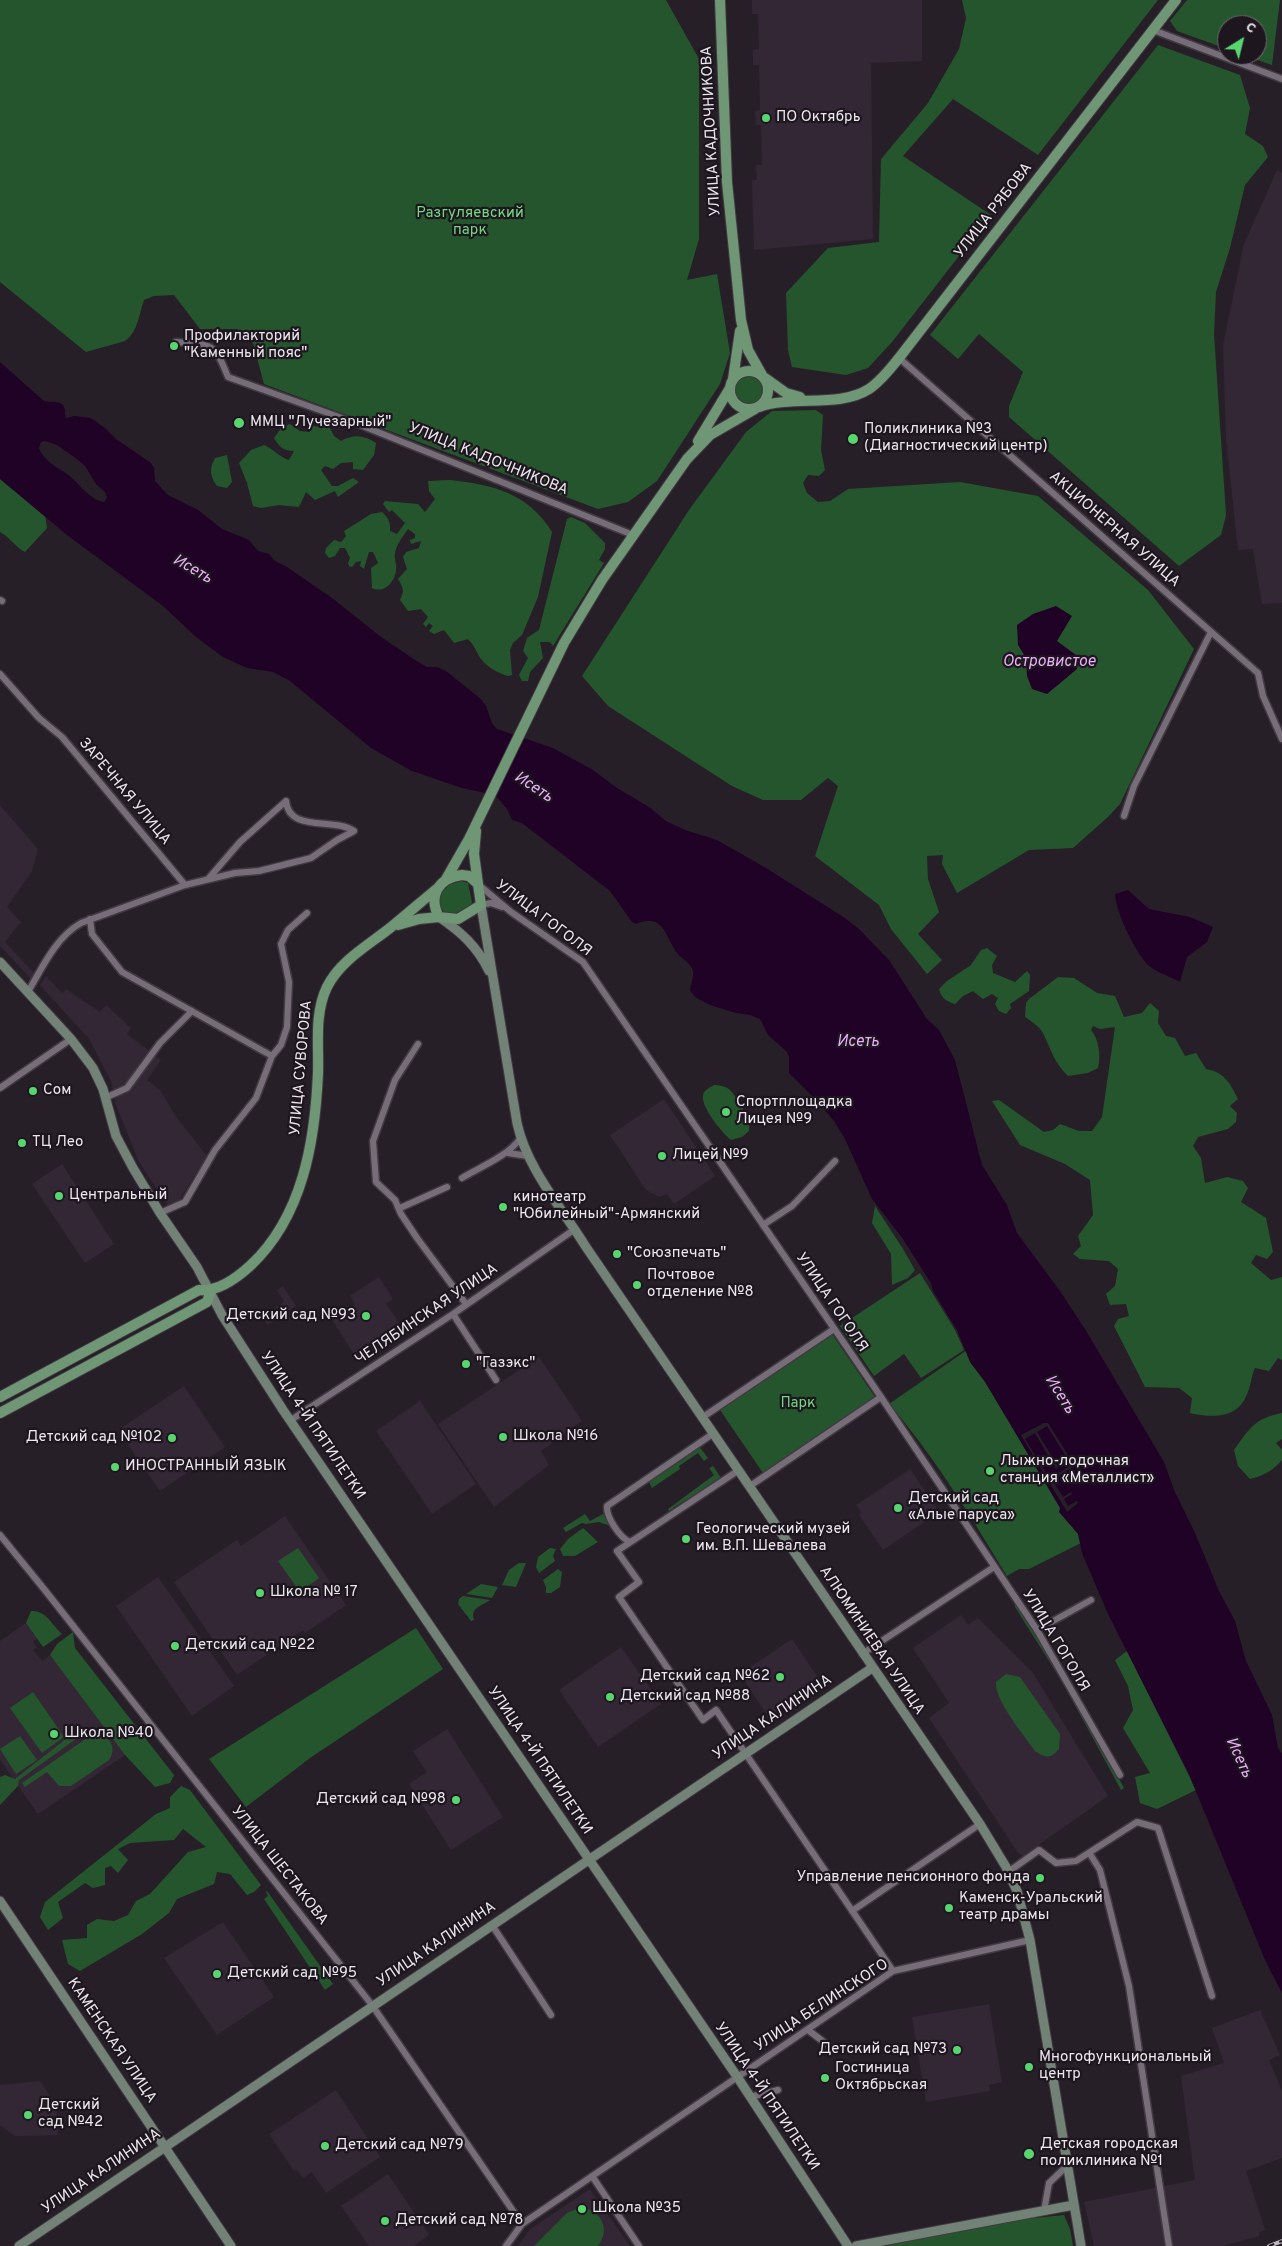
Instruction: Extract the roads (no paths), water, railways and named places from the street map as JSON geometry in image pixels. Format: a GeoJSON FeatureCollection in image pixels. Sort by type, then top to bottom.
{"type":"FeatureCollection","features":[{"type":"Feature","properties":{"kind":"main road","name":"УЛИЦА КАДОЧНИКОВА"},"geometry":{"type":"LineString","coordinates":[[720,0],[727,182],[741,320]]}},
{"type":"Feature","properties":{"kind":"main road","name":"УЛИЦА РЯБОВА"},"geometry":{"type":"LineString","coordinates":[[811,399],[849,397],[862,392],[878,382],[899,358],[1176,0]]}},
{"type":"Feature","properties":{"kind":"main road"},"geometry":{"type":"LineString","coordinates":[[741,320],[748,350],[769,392],[766,400],[757,408],[745,409],[737,405],[731,398],[731,384],[739,344],[741,320]]}},
{"type":"Feature","properties":{"kind":"main road"},"geometry":{"type":"LineString","coordinates":[[494,985],[480,953],[472,943],[462,932],[439,917],[434,905],[434,895],[457,862],[576,621],[633,535],[687,459],[731,384],[744,371],[753,371],[786,393],[811,399]]}},
{"type":"Feature","properties":{"kind":"main road"},"geometry":{"type":"LineString","coordinates":[[687,459],[710,435],[757,408],[772,403],[811,399]]}},
{"type":"Feature","properties":{"kind":"main road"},"geometry":{"type":"LineString","coordinates":[[482,810],[476,828],[474,846],[481,906],[494,985]]}},
{"type":"Feature","properties":{"kind":"main road"},"geometry":{"type":"LineString","coordinates":[[442,884],[462,875],[469,876],[478,884]]}},
{"type":"Feature","properties":{"kind":"main road","name":"УЛИЦА СУВОРОВА"},"geometry":{"type":"LineString","coordinates":[[0,1396],[199,1290],[211,1291],[235,1278],[259,1257],[285,1221],[297,1196],[306,1164],[314,1122],[318,1074],[319,1017],[323,997],[330,982],[340,968],[442,884]]}},
{"type":"Feature","properties":{"kind":"main road"},"geometry":{"type":"LineString","coordinates":[[390,928],[419,919],[439,917],[463,918],[481,906]]}},
{"type":"Feature","properties":{"kind":"main road","name":"УЛИЦА 4-Й ПЯТИЛЕТКИ"},"geometry":{"type":"LineString","coordinates":[[0,962],[71,1039],[93,1068],[103,1089],[116,1136],[160,1213],[211,1291],[222,1315],[291,1420],[738,2078],[848,2246]]}},
{"type":"Feature","properties":{"kind":"main road","name":"АЛЮМИНИЕВАЯ УЛИЦА"},"geometry":{"type":"LineString","coordinates":[[494,985],[520,1139],[528,1156],[575,1229],[862,1654],[980,1824],[1008,1872],[1016,1891],[1030,1940],[1081,2242]]}},
{"type":"Feature","properties":{"kind":"main road","name":"УЛИЦА СУВОРОВА"},"geometry":{"type":"LineString","coordinates":[[0,1413],[207,1302],[211,1291]]}},
{"type":"Feature","properties":{"kind":"main road","name":"УЛИЦА КАЛИНИНА"},"geometry":{"type":"LineString","coordinates":[[19,2246],[872,1668]]}},
{"type":"Feature","properties":{"kind":"main road","name":"КАМЕНСКАЯ УЛИЦА"},"geometry":{"type":"LineString","coordinates":[[0,1901],[165,2146],[229,2245]]}},
{"type":"Feature","properties":{"kind":"main road"},"geometry":{"type":"LineString","coordinates":[[856,2246],[1074,2205]]}},
{"type":"Feature","properties":{"kind":"street"},"geometry":{"type":"LineString","coordinates":[[1154,30],[1282,79]]}},
{"type":"Feature","properties":{"kind":"street","name":"УЛИЦА КАДОЧНИКОВА"},"geometry":{"type":"LineString","coordinates":[[176,342],[207,344],[218,352],[228,377],[353,422],[633,535]]}},
{"type":"Feature","properties":{"kind":"street","name":"АКЦИОНЕРНАЯ УЛИЦА"},"geometry":{"type":"LineString","coordinates":[[899,358],[1258,673],[1263,696],[1282,739]]}},
{"type":"Feature","properties":{"kind":"street"},"geometry":{"type":"LineString","coordinates":[[1124,816],[1134,786],[1211,632]]}},
{"type":"Feature","properties":{"kind":"street","name":"ЗАРЕЧНАЯ УЛИЦА"},"geometry":{"type":"LineString","coordinates":[[0,674],[39,718],[62,737],[185,885]]}},
{"type":"Feature","properties":{"kind":"street"},"geometry":{"type":"LineString","coordinates":[[28,992],[64,936],[73,927],[90,919],[209,878],[259,871],[311,858],[354,831],[344,826],[307,822],[291,816],[287,810],[286,801],[240,842],[209,878]]}},
{"type":"Feature","properties":{"kind":"street","name":"УЛИЦА ГОГОЛЯ"},"geometry":{"type":"LineString","coordinates":[[478,884],[511,912],[583,962],[1037,1630],[1120,1775]]}},
{"type":"Feature","properties":{"kind":"street"},"geometry":{"type":"LineString","coordinates":[[481,906],[491,904],[511,912]]}},
{"type":"Feature","properties":{"kind":"street"},"geometry":{"type":"LineString","coordinates":[[160,1213],[185,1202],[215,1150],[256,1098],[272,1056],[281,1045],[287,1027],[289,982],[281,944],[288,930],[307,913]]}},
{"type":"Feature","properties":{"kind":"street"},"geometry":{"type":"LineString","coordinates":[[90,919],[92,934],[122,972],[272,1056]]}},
{"type":"Feature","properties":{"kind":"street"},"geometry":{"type":"LineString","coordinates":[[105,1098],[127,1088],[160,1043],[192,1011]]}},
{"type":"Feature","properties":{"kind":"street"},"geometry":{"type":"LineString","coordinates":[[0,1088],[71,1039]]}},
{"type":"Feature","properties":{"kind":"street"},"geometry":{"type":"LineString","coordinates":[[418,1044],[395,1080],[373,1141],[376,1182],[395,1200],[417,1238],[466,1304]]}},
{"type":"Feature","properties":{"kind":"street"},"geometry":{"type":"LineString","coordinates":[[462,1178],[508,1152],[520,1139]]}},
{"type":"Feature","properties":{"kind":"street"},"geometry":{"type":"LineString","coordinates":[[508,1152],[528,1156]]}},
{"type":"Feature","properties":{"kind":"street"},"geometry":{"type":"LineString","coordinates":[[763,1225],[792,1206],[835,1161]]}},
{"type":"Feature","properties":{"kind":"street"},"geometry":{"type":"LineString","coordinates":[[400,1208],[447,1187]]}},
{"type":"Feature","properties":{"kind":"street","name":"ЧЕЛЯБИНСКАЯ УЛИЦА"},"geometry":{"type":"LineString","coordinates":[[291,1420],[453,1314],[575,1229]]}},
{"type":"Feature","properties":{"kind":"street"},"geometry":{"type":"LineString","coordinates":[[453,1314],[496,1380]]}},
{"type":"Feature","properties":{"kind":"street"},"geometry":{"type":"LineString","coordinates":[[703,1417],[834,1329]]}},
{"type":"Feature","properties":{"kind":"street"},"geometry":{"type":"LineString","coordinates":[[750,1486],[881,1398]]}},
{"type":"Feature","properties":{"kind":"street"},"geometry":{"type":"LineString","coordinates":[[630,1542],[625,1540],[609,1517],[607,1506],[714,1433]]}},
{"type":"Feature","properties":{"kind":"street"},"geometry":{"type":"LineString","coordinates":[[739,1470],[616,1551],[639,1582],[619,1597],[703,1720],[716,1710],[893,1971]]}},
{"type":"Feature","properties":{"kind":"street","name":"УЛИЦА ШЕСТАКОВА"},"geometry":{"type":"LineString","coordinates":[[0,1535],[372,2005],[522,2224]]}},
{"type":"Feature","properties":{"kind":"street"},"geometry":{"type":"LineString","coordinates":[[862,1654],[994,1567]]}},
{"type":"Feature","properties":{"kind":"street"},"geometry":{"type":"LineString","coordinates":[[1037,1630],[1091,1600]]}},
{"type":"Feature","properties":{"kind":"street"},"geometry":{"type":"LineString","coordinates":[[1008,1872],[1039,1850],[1056,1863],[1076,1861],[1090,1854],[1137,1822],[1158,1828],[1212,1996]]}},
{"type":"Feature","properties":{"kind":"street"},"geometry":{"type":"LineString","coordinates":[[852,1911],[980,1824]]}},
{"type":"Feature","properties":{"kind":"street"},"geometry":{"type":"LineString","coordinates":[[1090,1854],[1100,1870],[1129,1986],[1169,2246]]}},
{"type":"Feature","properties":{"kind":"street"},"geometry":{"type":"LineString","coordinates":[[492,1925],[551,2015]]}},
{"type":"Feature","properties":{"kind":"street","name":"УЛИЦА БЕЛИНСКОГО"},"geometry":{"type":"LineString","coordinates":[[506,2246],[522,2224],[893,1971],[1030,1940]]}},
{"type":"Feature","properties":{"kind":"street"},"geometry":{"type":"LineString","coordinates":[[808,2030],[829,2046]]}},
{"type":"Feature","properties":{"kind":"street"},"geometry":{"type":"LineString","coordinates":[[750,2097],[778,2090]]}},
{"type":"Feature","properties":{"kind":"street"},"geometry":{"type":"LineString","coordinates":[[1044,2211],[1049,2183],[1068,2165]]}},
{"type":"Feature","properties":{"kind":"street"},"geometry":{"type":"LineString","coordinates":[[592,2176],[640,2246]]}},
{"type":"Feature","properties":{"kind":"water","name":"Исеть"},"geometry":{"type":"Polygon","coordinates":[[[0,362],[44,401],[62,404],[66,418],[74,416],[91,418],[116,439],[151,463],[154,468],[155,481],[168,495],[198,510],[222,529],[249,540],[258,551],[269,554],[275,561],[287,567],[332,598],[381,637],[415,660],[427,667],[437,667],[446,671],[481,699],[486,706],[492,723],[497,729],[553,748],[593,770],[617,788],[649,807],[666,821],[685,830],[717,840],[766,868],[845,918],[859,929],[889,960],[927,1019],[939,1030],[955,1060],[982,1165],[1007,1205],[1017,1233],[1060,1291],[1085,1329],[1164,1462],[1174,1490],[1195,1533],[1219,1591],[1235,1621],[1246,1661],[1272,1715],[1278,1748],[1282,1754],[1282,1993],[1265,1960],[1188,1772],[1108,1614],[1082,1553],[1078,1534],[1059,1512],[1060,1508],[985,1382],[970,1362],[957,1330],[933,1291],[931,1283],[903,1239],[872,1199],[845,1139],[834,1121],[789,1073],[789,1057],[787,1052],[768,1035],[760,1019],[710,1005],[695,997],[690,990],[693,976],[692,968],[677,953],[662,928],[653,921],[636,924],[632,922],[610,891],[522,823],[512,820],[507,809],[495,795],[462,788],[412,771],[371,748],[290,681],[273,672],[247,668],[223,657],[196,637],[163,606],[67,535],[0,479],[0,362]],[[45,441],[41,442],[39,448],[46,459],[72,478],[92,497],[104,502],[107,498],[105,492],[96,484],[85,466],[57,445],[45,441]]]}},
{"type":"Feature","properties":{"kind":"water","name":"Островистое"},"geometry":{"type":"Polygon","coordinates":[[[1056,606],[1072,616],[1057,641],[1076,655],[1077,669],[1047,694],[1032,689],[1027,676],[1026,658],[1018,645],[1017,625],[1033,614],[1056,606]]]}},
{"type":"Feature","properties":{"kind":"water"},"geometry":{"type":"Polygon","coordinates":[[[1128,890],[1149,909],[1190,917],[1213,927],[1207,942],[1187,957],[1180,982],[1148,965],[1132,941],[1122,921],[1115,894],[1128,890]]]}},
{"type":"Feature","properties":{"kind":"railway"},"geometry":{"type":"LineString","coordinates":[[1269,2246],[1282,2241]]}},
{"type":"Feature","properties":{"kind":"place","name":"ПО Октябрь"},"geometry":{"type":"Point","coordinates":[766,118]}},
{"type":"Feature","properties":{"kind":"place","name":"Профилакторий \"Каменный пояс\""},"geometry":{"type":"Point","coordinates":[174,346]}},
{"type":"Feature","properties":{"kind":"place","name":"ММЦ \"Лучезарный\""},"geometry":{"type":"Point","coordinates":[239,423]}},
{"type":"Feature","properties":{"kind":"place","name":"Поликлиника №3 (Диагностический центр)"},"geometry":{"type":"Point","coordinates":[853,439]}},
{"type":"Feature","properties":{"kind":"place","name":"Сом"},"geometry":{"type":"Point","coordinates":[33,1091]}},
{"type":"Feature","properties":{"kind":"place","name":"Спортплощадка Лицея №9"},"geometry":{"type":"Point","coordinates":[726,1112]}},
{"type":"Feature","properties":{"kind":"place","name":"ТЦ Лео"},"geometry":{"type":"Point","coordinates":[22,1143]}},
{"type":"Feature","properties":{"kind":"place","name":"Лицей №9"},"geometry":{"type":"Point","coordinates":[662,1156]}},
{"type":"Feature","properties":{"kind":"place","name":"Центральный"},"geometry":{"type":"Point","coordinates":[59,1196]}},
{"type":"Feature","properties":{"kind":"place","name":"кинотеатр \"Юбилейный\"-Армянский"},"geometry":{"type":"Point","coordinates":[503,1207]}},
{"type":"Feature","properties":{"kind":"place","name":"\"Союзпечать\""},"geometry":{"type":"Point","coordinates":[617,1254]}},
{"type":"Feature","properties":{"kind":"place","name":"Почтовое отделение №8"},"geometry":{"type":"Point","coordinates":[637,1285]}},
{"type":"Feature","properties":{"kind":"place","name":"Детский сад №93"},"geometry":{"type":"Point","coordinates":[366,1316]}},
{"type":"Feature","properties":{"kind":"place","name":"\"Газэкс\""},"geometry":{"type":"Point","coordinates":[466,1364]}},
{"type":"Feature","properties":{"kind":"place","name":"Школа №16"},"geometry":{"type":"Point","coordinates":[503,1437]}},
{"type":"Feature","properties":{"kind":"place","name":"Детский сад №102"},"geometry":{"type":"Point","coordinates":[172,1438]}},
{"type":"Feature","properties":{"kind":"place","name":"ИНОСТРАННЫЙ ЯЗЫК"},"geometry":{"type":"Point","coordinates":[115,1467]}},
{"type":"Feature","properties":{"kind":"place","name":"Лыжно-лодочная станция «Металлист»"},"geometry":{"type":"Point","coordinates":[990,1471]}},
{"type":"Feature","properties":{"kind":"place","name":"Детский сад «Алые паруса»"},"geometry":{"type":"Point","coordinates":[898,1508]}},
{"type":"Feature","properties":{"kind":"place","name":"Геологический музей им. В.П. Шевалева"},"geometry":{"type":"Point","coordinates":[686,1539]}},
{"type":"Feature","properties":{"kind":"place","name":"Школа № 17"},"geometry":{"type":"Point","coordinates":[260,1593]}},
{"type":"Feature","properties":{"kind":"place","name":"Детский сад №22"},"geometry":{"type":"Point","coordinates":[175,1646]}},
{"type":"Feature","properties":{"kind":"place","name":"Детский сад №62"},"geometry":{"type":"Point","coordinates":[780,1677]}},
{"type":"Feature","properties":{"kind":"place","name":"Детский сад №88"},"geometry":{"type":"Point","coordinates":[610,1697]}},
{"type":"Feature","properties":{"kind":"place","name":"Школа №40"},"geometry":{"type":"Point","coordinates":[54,1734]}},
{"type":"Feature","properties":{"kind":"place","name":"Детский сад №98"},"geometry":{"type":"Point","coordinates":[456,1800]}},
{"type":"Feature","properties":{"kind":"place","name":"Управление пенсионного фонда"},"geometry":{"type":"Point","coordinates":[1040,1878]}},
{"type":"Feature","properties":{"kind":"place","name":"Каменск-Уральский театр драмы"},"geometry":{"type":"Point","coordinates":[949,1908]}},
{"type":"Feature","properties":{"kind":"place","name":"Детский сад №95"},"geometry":{"type":"Point","coordinates":[217,1974]}},
{"type":"Feature","properties":{"kind":"place","name":"Детский сад №73"},"geometry":{"type":"Point","coordinates":[957,2050]}},
{"type":"Feature","properties":{"kind":"place","name":"Многофункциональный центр"},"geometry":{"type":"Point","coordinates":[1029,2067]}},
{"type":"Feature","properties":{"kind":"place","name":"Гостиница Октябрьская"},"geometry":{"type":"Point","coordinates":[825,2078]}},
{"type":"Feature","properties":{"kind":"place","name":"Детский сад №42"},"geometry":{"type":"Point","coordinates":[28,2115]}},
{"type":"Feature","properties":{"kind":"place","name":"Детский сад №79"},"geometry":{"type":"Point","coordinates":[325,2146]}},
{"type":"Feature","properties":{"kind":"place","name":"Детская городская поликлиника №1"},"geometry":{"type":"Point","coordinates":[1029,2154]}},
{"type":"Feature","properties":{"kind":"place","name":"Школа №35"},"geometry":{"type":"Point","coordinates":[582,2209]}},
{"type":"Feature","properties":{"kind":"place","name":"Детский сад №78"},"geometry":{"type":"Point","coordinates":[385,2221]}},
{"type":"Feature","properties":{"kind":"park label","name":"Разгуляевский парк"},"geometry":{"type":"Point","coordinates":[470,222]}},
{"type":"Feature","properties":{"kind":"park label","name":"Парк"},"geometry":{"type":"Point","coordinates":[798,1404]}}]}
